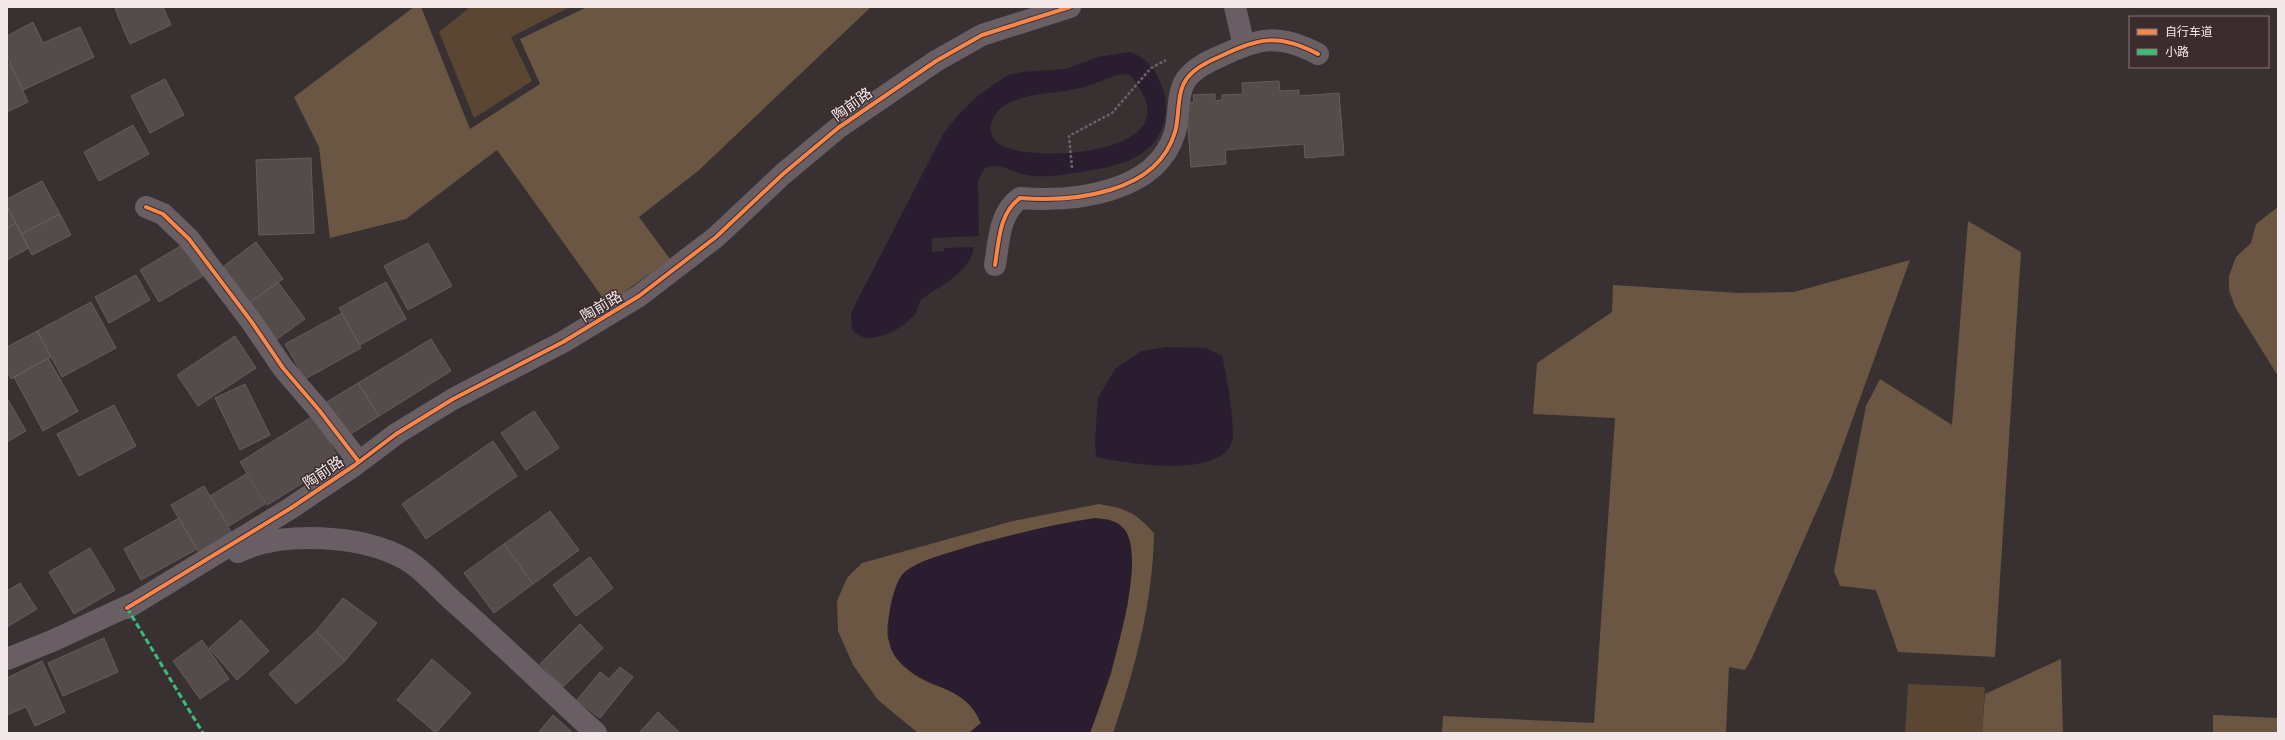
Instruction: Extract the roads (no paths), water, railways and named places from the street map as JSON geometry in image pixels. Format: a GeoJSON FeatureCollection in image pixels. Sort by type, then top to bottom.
{"type":"FeatureCollection","features":[{"type":"Feature","properties":{"kind":"street","name":"陶前路"},"geometry":{"type":"LineString","coordinates":[[127,608],[259,528],[359,462],[396,434],[453,399],[563,342],[639,296],[716,237],[783,174],[838,128],[936,60],[982,35],[1070,7]]}},
{"type":"Feature","properties":{"kind":"street"},"geometry":{"type":"LineString","coordinates":[[1235,7],[1244,46]]}},
{"type":"Feature","properties":{"kind":"street"},"geometry":{"type":"LineString","coordinates":[[995,265],[1002,221],[1010,204],[1020,198],[1037,199],[1077,196],[1111,190],[1136,179],[1153,168],[1167,150],[1175,132],[1181,90],[1188,77],[1204,64],[1244,46],[1266,40],[1303,46],[1318,54]]}},
{"type":"Feature","properties":{"kind":"street"},"geometry":{"type":"LineString","coordinates":[[146,207],[163,214],[189,239],[283,368],[315,404],[359,462]]}},
{"type":"Feature","properties":{"kind":"street"},"geometry":{"type":"LineString","coordinates":[[7,659],[127,608],[245,548],[260,543],[318,537],[380,550],[407,560],[492,635],[596,733]]}}]}
